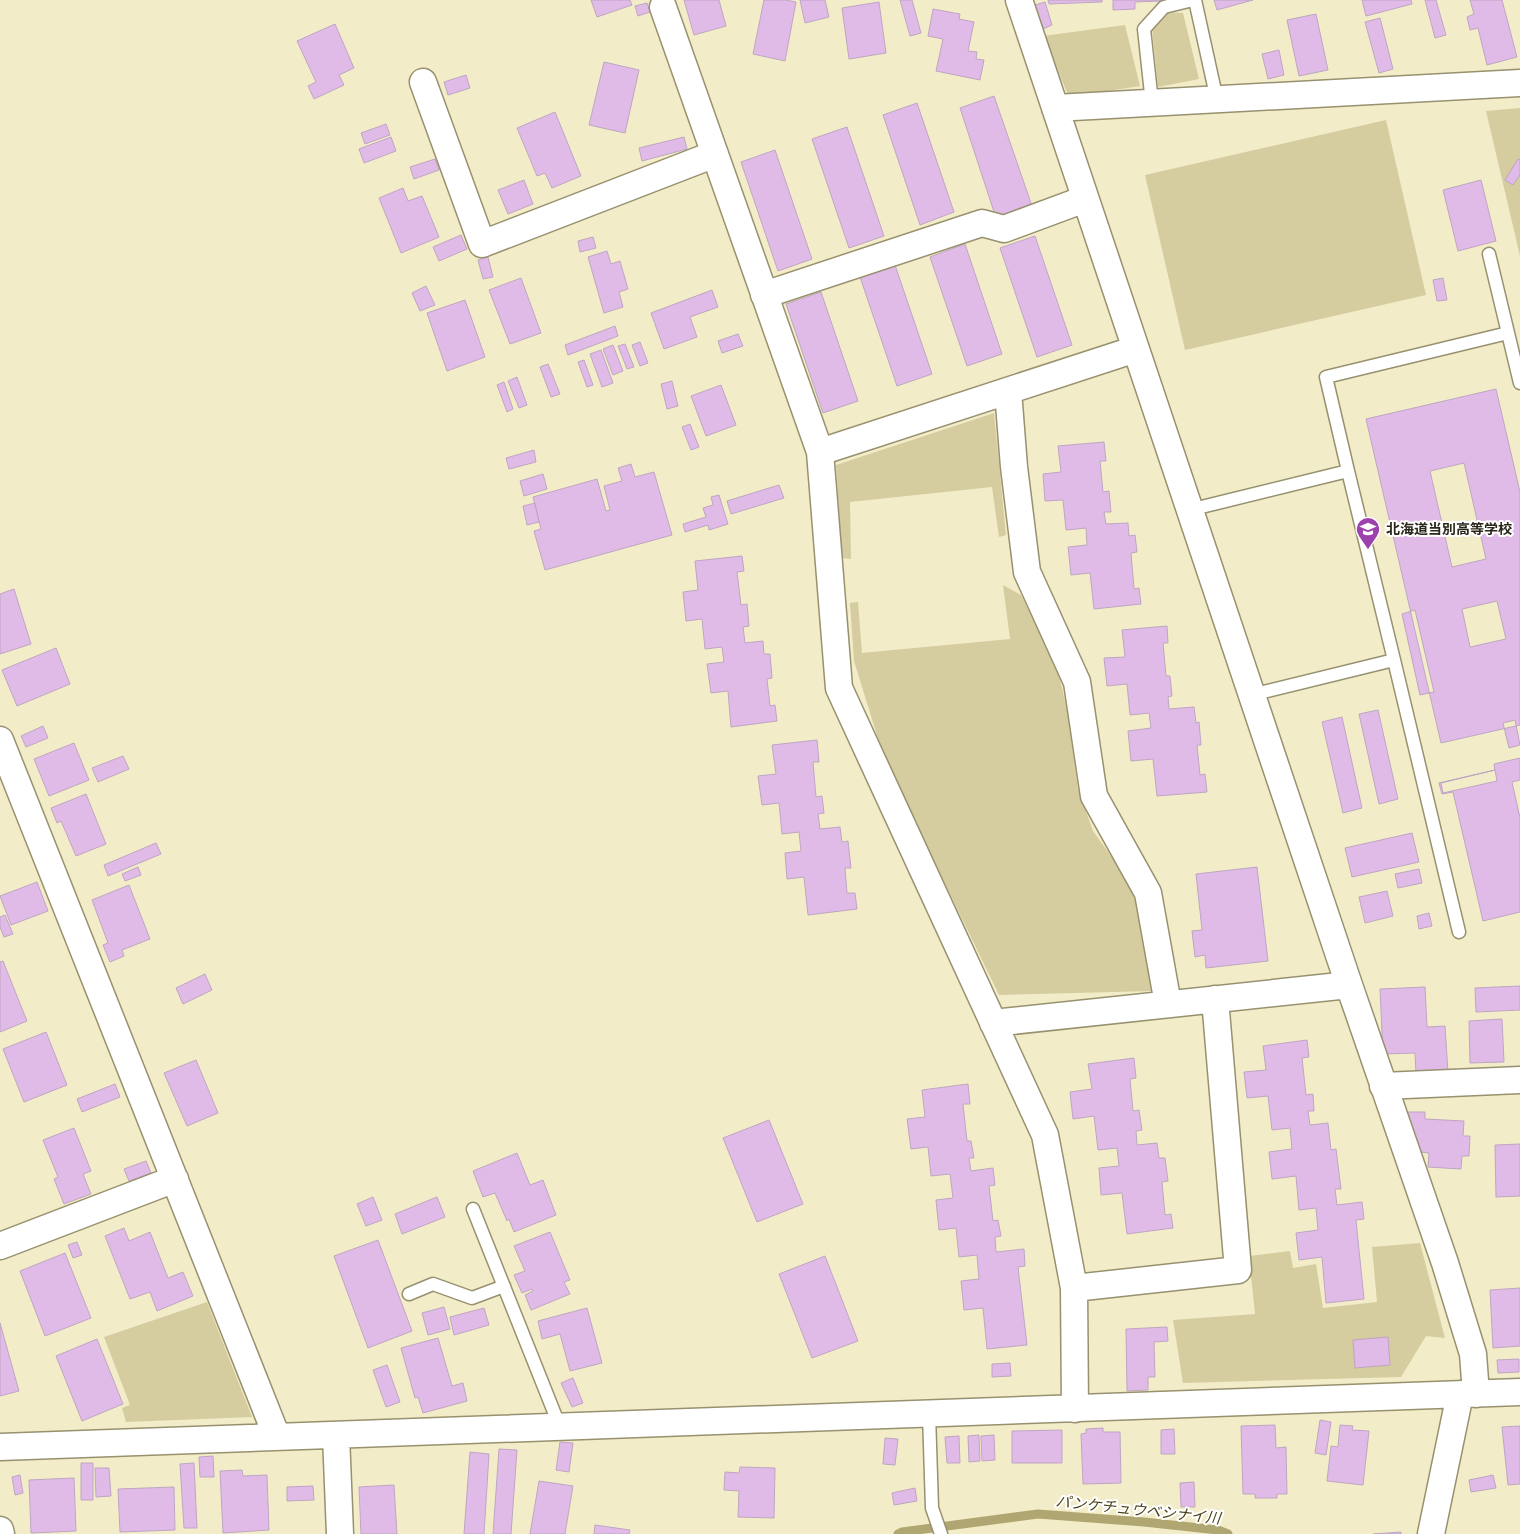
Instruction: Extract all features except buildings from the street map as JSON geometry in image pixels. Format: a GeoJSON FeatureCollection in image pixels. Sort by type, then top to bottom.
{"type":"FeatureCollection","features":[{"type":"Feature","properties":{"kind":"street"},"geometry":{"type":"LineString","coordinates":[[1019,0],[1349,986],[1451,1281],[1473,1354],[1468,1394],[1431,1534]]}},
{"type":"Feature","properties":{"kind":"street"},"geometry":{"type":"LineString","coordinates":[[664,7],[820,452],[839,688],[1044,1134],[1074,1288],[1074,1408]]}},
{"type":"Feature","properties":{"kind":"street"},"geometry":{"type":"LineString","coordinates":[[423,82],[482,244],[715,154]]}},
{"type":"Feature","properties":{"kind":"street"},"geometry":{"type":"LineString","coordinates":[[1055,108],[1520,83]]}},
{"type":"Feature","properties":{"kind":"street"},"geometry":{"type":"LineString","coordinates":[[764,295],[982,223],[1004,229],[1085,199]]}},
{"type":"Feature","properties":{"kind":"street"},"geometry":{"type":"LineString","coordinates":[[820,452],[1136,349]]}},
{"type":"Feature","properties":{"kind":"street"},"geometry":{"type":"LineString","coordinates":[[1008,390],[1014,467],[1028,572],[1078,682],[1094,796],[1148,893],[1168,1004]]}},
{"type":"Feature","properties":{"kind":"street"},"geometry":{"type":"LineString","coordinates":[[0,740],[277,1437]]}},
{"type":"Feature","properties":{"kind":"street"},"geometry":{"type":"LineString","coordinates":[[993,1023],[1349,986]]}},
{"type":"Feature","properties":{"kind":"street"},"geometry":{"type":"LineString","coordinates":[[1074,1288],[1238,1270],[1215,999]]}},
{"type":"Feature","properties":{"kind":"street"},"geometry":{"type":"LineString","coordinates":[[1383,1086],[1520,1080]]}},
{"type":"Feature","properties":{"kind":"street"},"geometry":{"type":"LineString","coordinates":[[0,1246],[175,1179]]}},
{"type":"Feature","properties":{"kind":"street"},"geometry":{"type":"LineString","coordinates":[[0,1446],[1520,1392]]}},
{"type":"Feature","properties":{"kind":"street"},"geometry":{"type":"LineString","coordinates":[[336,1435],[340,1534]]}},
{"type":"Feature","properties":{"kind":"lane"},"geometry":{"type":"LineString","coordinates":[[1152,103],[1144,29],[1164,7],[1194,0],[1217,100]]}},
{"type":"Feature","properties":{"kind":"lane"},"geometry":{"type":"LineString","coordinates":[[1489,254],[1520,384]]}},
{"type":"Feature","properties":{"kind":"lane"},"geometry":{"type":"LineString","coordinates":[[1459,932],[1326,377],[1508,333]]}},
{"type":"Feature","properties":{"kind":"lane"},"geometry":{"type":"LineString","coordinates":[[1189,510],[1348,471]]}},
{"type":"Feature","properties":{"kind":"lane"},"geometry":{"type":"LineString","coordinates":[[1251,694],[1394,660]]}},
{"type":"Feature","properties":{"kind":"lane"},"geometry":{"type":"LineString","coordinates":[[473,1209],[560,1427]]}},
{"type":"Feature","properties":{"kind":"lane"},"geometry":{"type":"LineString","coordinates":[[409,1294],[433,1284],[472,1298],[504,1286]]}},
{"type":"Feature","properties":{"kind":"lane"},"geometry":{"type":"LineString","coordinates":[[929,1414],[932,1508],[941,1534]]}},
{"type":"Feature","properties":{"kind":"shaded area"},"geometry":{"type":"Polygon","coordinates":[[[1166,12],[1183,13],[1199,79],[1158,87],[1152,28],[1166,12]]]}},
{"type":"Feature","properties":{"kind":"shaded area"},"geometry":{"type":"Polygon","coordinates":[[[1125,25],[1140,86],[1069,97],[1043,36],[1125,25]]]}},
{"type":"Feature","properties":{"kind":"shaded area"},"geometry":{"type":"Polygon","coordinates":[[[1520,108],[1520,256],[1486,111],[1520,108]]]}},
{"type":"Feature","properties":{"kind":"shaded area"},"geometry":{"type":"Polygon","coordinates":[[[1386,120],[1426,295],[1185,350],[1145,175],[1386,120]]]}},
{"type":"Feature","properties":{"kind":"shaded area"},"geometry":{"type":"Polygon","coordinates":[[[994,413],[1006,535],[999,537],[992,487],[850,502],[851,559],[842,558],[836,465],[994,413]]]}},
{"type":"Feature","properties":{"kind":"shaded area"},"geometry":{"type":"Polygon","coordinates":[[[1003,585],[1021,595],[1058,670],[1067,710],[1078,789],[1093,831],[1126,877],[1146,929],[1152,991],[999,995],[884,758],[854,661],[850,603],[858,602],[862,653],[1010,639],[1003,585]]]}},
{"type":"Feature","properties":{"kind":"shaded area"},"geometry":{"type":"Polygon","coordinates":[[[1420,1243],[1445,1338],[1426,1336],[1401,1377],[1183,1383],[1173,1320],[1255,1314],[1249,1256],[1290,1251],[1293,1268],[1316,1264],[1323,1308],[1377,1302],[1372,1247],[1420,1243]]]}},
{"type":"Feature","properties":{"kind":"shaded area"},"geometry":{"type":"Polygon","coordinates":[[[207,1302],[252,1417],[126,1422],[122,1408],[130,1405],[104,1337],[207,1302]]]}},
{"type":"Feature","properties":{"kind":"waterway","name":"パンケチュウベシナイ川"},"geometry":{"type":"LineString","coordinates":[[898,1534],[1038,1514],[1144,1522],[1218,1530],[1228,1534]]}},
{"type":"Feature","properties":{"kind":"place","name":"北海道当別高等学校"},"geometry":{"type":"Point","coordinates":[1368,550]}}]}
